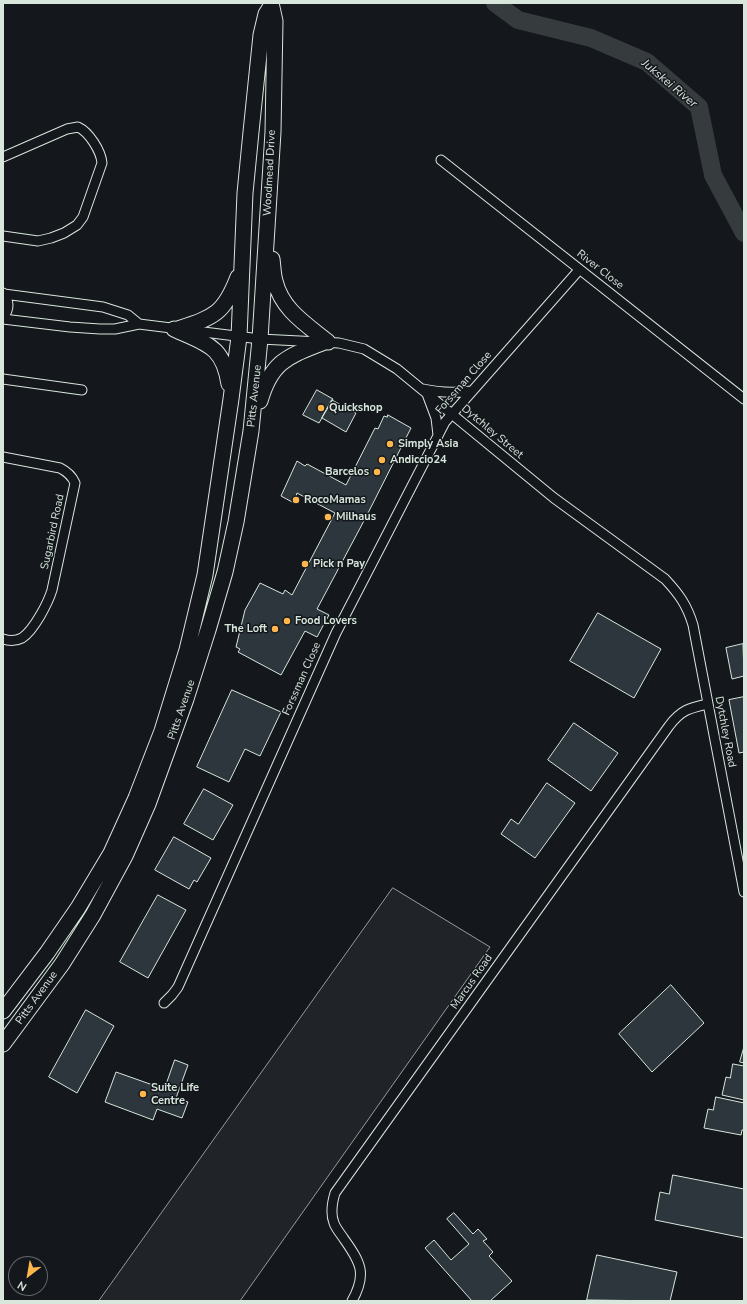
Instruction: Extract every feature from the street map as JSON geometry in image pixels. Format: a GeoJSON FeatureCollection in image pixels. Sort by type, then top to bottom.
{"type":"FeatureCollection","features":[{"type":"Feature","properties":{"kind":"main road","name":"Woodmead Drive"},"geometry":{"type":"LineString","coordinates":[[260,339],[273,132],[275,26],[274,14],[271,5]]}},
{"type":"Feature","properties":{"kind":"main road","name":"Woodmead Drive"},"geometry":{"type":"LineString","coordinates":[[239,337],[245,193],[261,35],[266,14],[271,5]]}},
{"type":"Feature","properties":{"kind":"main road"},"geometry":{"type":"LineString","coordinates":[[251,431],[264,386],[272,372],[280,363],[291,356],[327,341],[297,318],[283,303],[275,281],[267,220]]}},
{"type":"Feature","properties":{"kind":"main road"},"geometry":{"type":"LineString","coordinates":[[176,329],[205,320],[215,315],[223,308],[235,286],[242,266]]}},
{"type":"Feature","properties":{"kind":"main road"},"geometry":{"type":"LineString","coordinates":[[176,329],[206,344],[220,355],[225,364],[231,399]]}},
{"type":"Feature","properties":{"kind":"main road","name":"Pitts Avenue"},"geometry":{"type":"LineString","coordinates":[[3,1011],[47,953],[78,908],[111,853],[136,798],[162,731],[188,650],[205,575],[239,337]]}},
{"type":"Feature","properties":{"kind":"main road","name":"Pitts Avenue"},"geometry":{"type":"LineString","coordinates":[[3,1044],[62,964],[93,915],[125,856],[148,804],[188,693],[225,572],[236,522],[251,431],[260,339]]}},
{"type":"Feature","properties":{"kind":"street"},"geometry":{"type":"LineString","coordinates":[[3,157],[67,129],[78,127],[86,132],[100,154],[102,163],[83,217],[77,225],[64,233],[38,241],[3,236]]}},
{"type":"Feature","properties":{"kind":"street","name":"River Close"},"geometry":{"type":"LineString","coordinates":[[441,160],[744,399]]}},
{"type":"Feature","properties":{"kind":"street","name":"Forssman Close"},"geometry":{"type":"LineString","coordinates":[[164,1003],[178,987],[333,640],[438,437],[452,413],[579,270]]}},
{"type":"Feature","properties":{"kind":"street"},"geometry":{"type":"LineString","coordinates":[[3,293],[8,304],[8,310],[3,318],[70,327],[100,329],[126,328],[139,324]]}},
{"type":"Feature","properties":{"kind":"street"},"geometry":{"type":"LineString","coordinates":[[3,293],[103,307],[128,315],[139,324]]}},
{"type":"Feature","properties":{"kind":"street","name":"Dytchley Street"},"geometry":{"type":"LineString","coordinates":[[139,324],[260,339],[327,341],[351,345],[364,350],[391,366],[452,413],[554,498],[664,579],[676,590],[684,601]]}},
{"type":"Feature","properties":{"kind":"street"},"geometry":{"type":"LineString","coordinates":[[3,379],[82,390]]}},
{"type":"Feature","properties":{"kind":"street"},"geometry":{"type":"LineString","coordinates":[[423,391],[442,393],[472,391]]}},
{"type":"Feature","properties":{"kind":"street"},"geometry":{"type":"LineString","coordinates":[[423,391],[436,418],[438,437]]}},
{"type":"Feature","properties":{"kind":"street","name":"Sugarbird Road"},"geometry":{"type":"LineString","coordinates":[[3,457],[60,468],[72,477],[75,483],[49,601],[44,611],[21,638],[12,640],[3,639]]}},
{"type":"Feature","properties":{"kind":"street","name":"Dytchley Road"},"geometry":{"type":"LineString","coordinates":[[684,601],[693,625],[708,704],[740,845],[744,892]]}},
{"type":"Feature","properties":{"kind":"street","name":"Marcus Road"},"geometry":{"type":"LineString","coordinates":[[352,1301],[361,1280],[359,1263],[334,1224],[332,1214],[333,1201],[336,1193],[669,726],[684,710],[708,704]]}},
{"type":"Feature","properties":{"kind":"shaded area"},"geometry":{"type":"Polygon","coordinates":[[[393,888],[490,947],[240,1301],[99,1301],[393,888]]]}},
{"type":"Feature","properties":{"kind":"building"},"geometry":{"type":"Polygon","coordinates":[[[317,390],[333,399],[319,423],[303,415],[317,390]]]}},
{"type":"Feature","properties":{"kind":"building"},"geometry":{"type":"Polygon","coordinates":[[[332,400],[356,413],[346,432],[322,418],[332,400]]]}},
{"type":"Feature","properties":{"kind":"building"},"geometry":{"type":"Polygon","coordinates":[[[388,415],[411,428],[317,609],[329,615],[317,637],[305,631],[281,675],[238,652],[240,649],[236,647],[245,610],[260,583],[283,594],[285,590],[292,595],[335,513],[297,493],[294,503],[281,496],[297,461],[305,466],[307,464],[346,485],[375,428],[378,429],[384,416],[387,417],[388,415]]]}},
{"type":"Feature","properties":{"kind":"building"},"geometry":{"type":"Polygon","coordinates":[[[598,613],[661,649],[634,698],[570,661],[598,613]]]}},
{"type":"Feature","properties":{"kind":"building"},"geometry":{"type":"Polygon","coordinates":[[[743,644],[744,676],[732,679],[726,648],[743,644]]]}},
{"type":"Feature","properties":{"kind":"building"},"geometry":{"type":"Polygon","coordinates":[[[232,690],[281,712],[260,756],[245,749],[229,782],[197,767],[232,690]]]}},
{"type":"Feature","properties":{"kind":"building"},"geometry":{"type":"Polygon","coordinates":[[[744,697],[744,752],[739,753],[729,700],[744,697]]]}},
{"type":"Feature","properties":{"kind":"building"},"geometry":{"type":"Polygon","coordinates":[[[574,723],[618,753],[591,791],[548,760],[574,723]]]}},
{"type":"Feature","properties":{"kind":"building"},"geometry":{"type":"Polygon","coordinates":[[[547,783],[575,803],[535,858],[501,834],[511,819],[518,824],[547,783]]]}},
{"type":"Feature","properties":{"kind":"building"},"geometry":{"type":"Polygon","coordinates":[[[204,789],[233,805],[213,840],[184,824],[204,789]]]}},
{"type":"Feature","properties":{"kind":"building"},"geometry":{"type":"Polygon","coordinates":[[[174,837],[211,858],[197,882],[194,880],[189,889],[155,870],[174,837]]]}},
{"type":"Feature","properties":{"kind":"building"},"geometry":{"type":"Polygon","coordinates":[[[158,895],[186,910],[148,978],[120,962],[158,895]]]}},
{"type":"Feature","properties":{"kind":"building"},"geometry":{"type":"Polygon","coordinates":[[[671,985],[704,1023],[652,1072],[619,1034],[671,985]]]}},
{"type":"Feature","properties":{"kind":"building"},"geometry":{"type":"Polygon","coordinates":[[[86,1010],[114,1026],[77,1093],[49,1077],[86,1010]]]}},
{"type":"Feature","properties":{"kind":"building"},"geometry":{"type":"Polygon","coordinates":[[[744,1047],[744,1063],[740,1062],[744,1047]]]}},
{"type":"Feature","properties":{"kind":"building","name":"Suite Life Centre"},"geometry":{"type":"Polygon","coordinates":[[[175,1060],[188,1065],[176,1098],[188,1102],[182,1118],[157,1109],[153,1120],[105,1102],[116,1072],[164,1089],[175,1060]]]}},
{"type":"Feature","properties":{"kind":"building"},"geometry":{"type":"Polygon","coordinates":[[[733,1064],[744,1066],[744,1100],[722,1095],[726,1077],[730,1078],[733,1064]]]}},
{"type":"Feature","properties":{"kind":"building"},"geometry":{"type":"Polygon","coordinates":[[[716,1097],[744,1103],[744,1130],[742,1130],[741,1135],[704,1128],[708,1109],[713,1110],[716,1097]]]}},
{"type":"Feature","properties":{"kind":"building"},"geometry":{"type":"Polygon","coordinates":[[[673,1175],[744,1189],[744,1238],[655,1220],[660,1192],[669,1194],[673,1175]]]}},
{"type":"Feature","properties":{"kind":"building"},"geometry":{"type":"Polygon","coordinates":[[[454,1213],[473,1234],[478,1229],[487,1239],[483,1241],[493,1252],[489,1256],[512,1281],[490,1301],[472,1301],[425,1248],[434,1240],[451,1260],[469,1244],[447,1219],[454,1213]]]}},
{"type":"Feature","properties":{"kind":"building"},"geometry":{"type":"Polygon","coordinates":[[[597,1255],[677,1272],[670,1301],[587,1300],[597,1255]]]}},
{"type":"Feature","properties":{"kind":"waterway","name":"Jukskei River"},"geometry":{"type":"LineString","coordinates":[[495,3],[518,20],[591,38],[647,62],[699,107],[713,175],[744,233]]}},
{"type":"Feature","properties":{"kind":"place","name":"Quickshop"},"geometry":{"type":"Point","coordinates":[321,408]}},
{"type":"Feature","properties":{"kind":"place","name":"Simply Asia"},"geometry":{"type":"Point","coordinates":[390,444]}},
{"type":"Feature","properties":{"kind":"place","name":"Andiccio24"},"geometry":{"type":"Point","coordinates":[382,460]}},
{"type":"Feature","properties":{"kind":"place","name":"Barcelos"},"geometry":{"type":"Point","coordinates":[377,472]}},
{"type":"Feature","properties":{"kind":"place","name":"RocoMamas"},"geometry":{"type":"Point","coordinates":[296,500]}},
{"type":"Feature","properties":{"kind":"place","name":"Milhaus"},"geometry":{"type":"Point","coordinates":[328,517]}},
{"type":"Feature","properties":{"kind":"place","name":"Pick n Pay"},"geometry":{"type":"Point","coordinates":[305,564]}},
{"type":"Feature","properties":{"kind":"place","name":"Food Lovers"},"geometry":{"type":"Point","coordinates":[287,621]}},
{"type":"Feature","properties":{"kind":"place","name":"The Loft"},"geometry":{"type":"Point","coordinates":[275,629]}},
{"type":"Feature","properties":{"kind":"place","name":"Suite Life Centre"},"geometry":{"type":"Point","coordinates":[143,1094]}}]}
